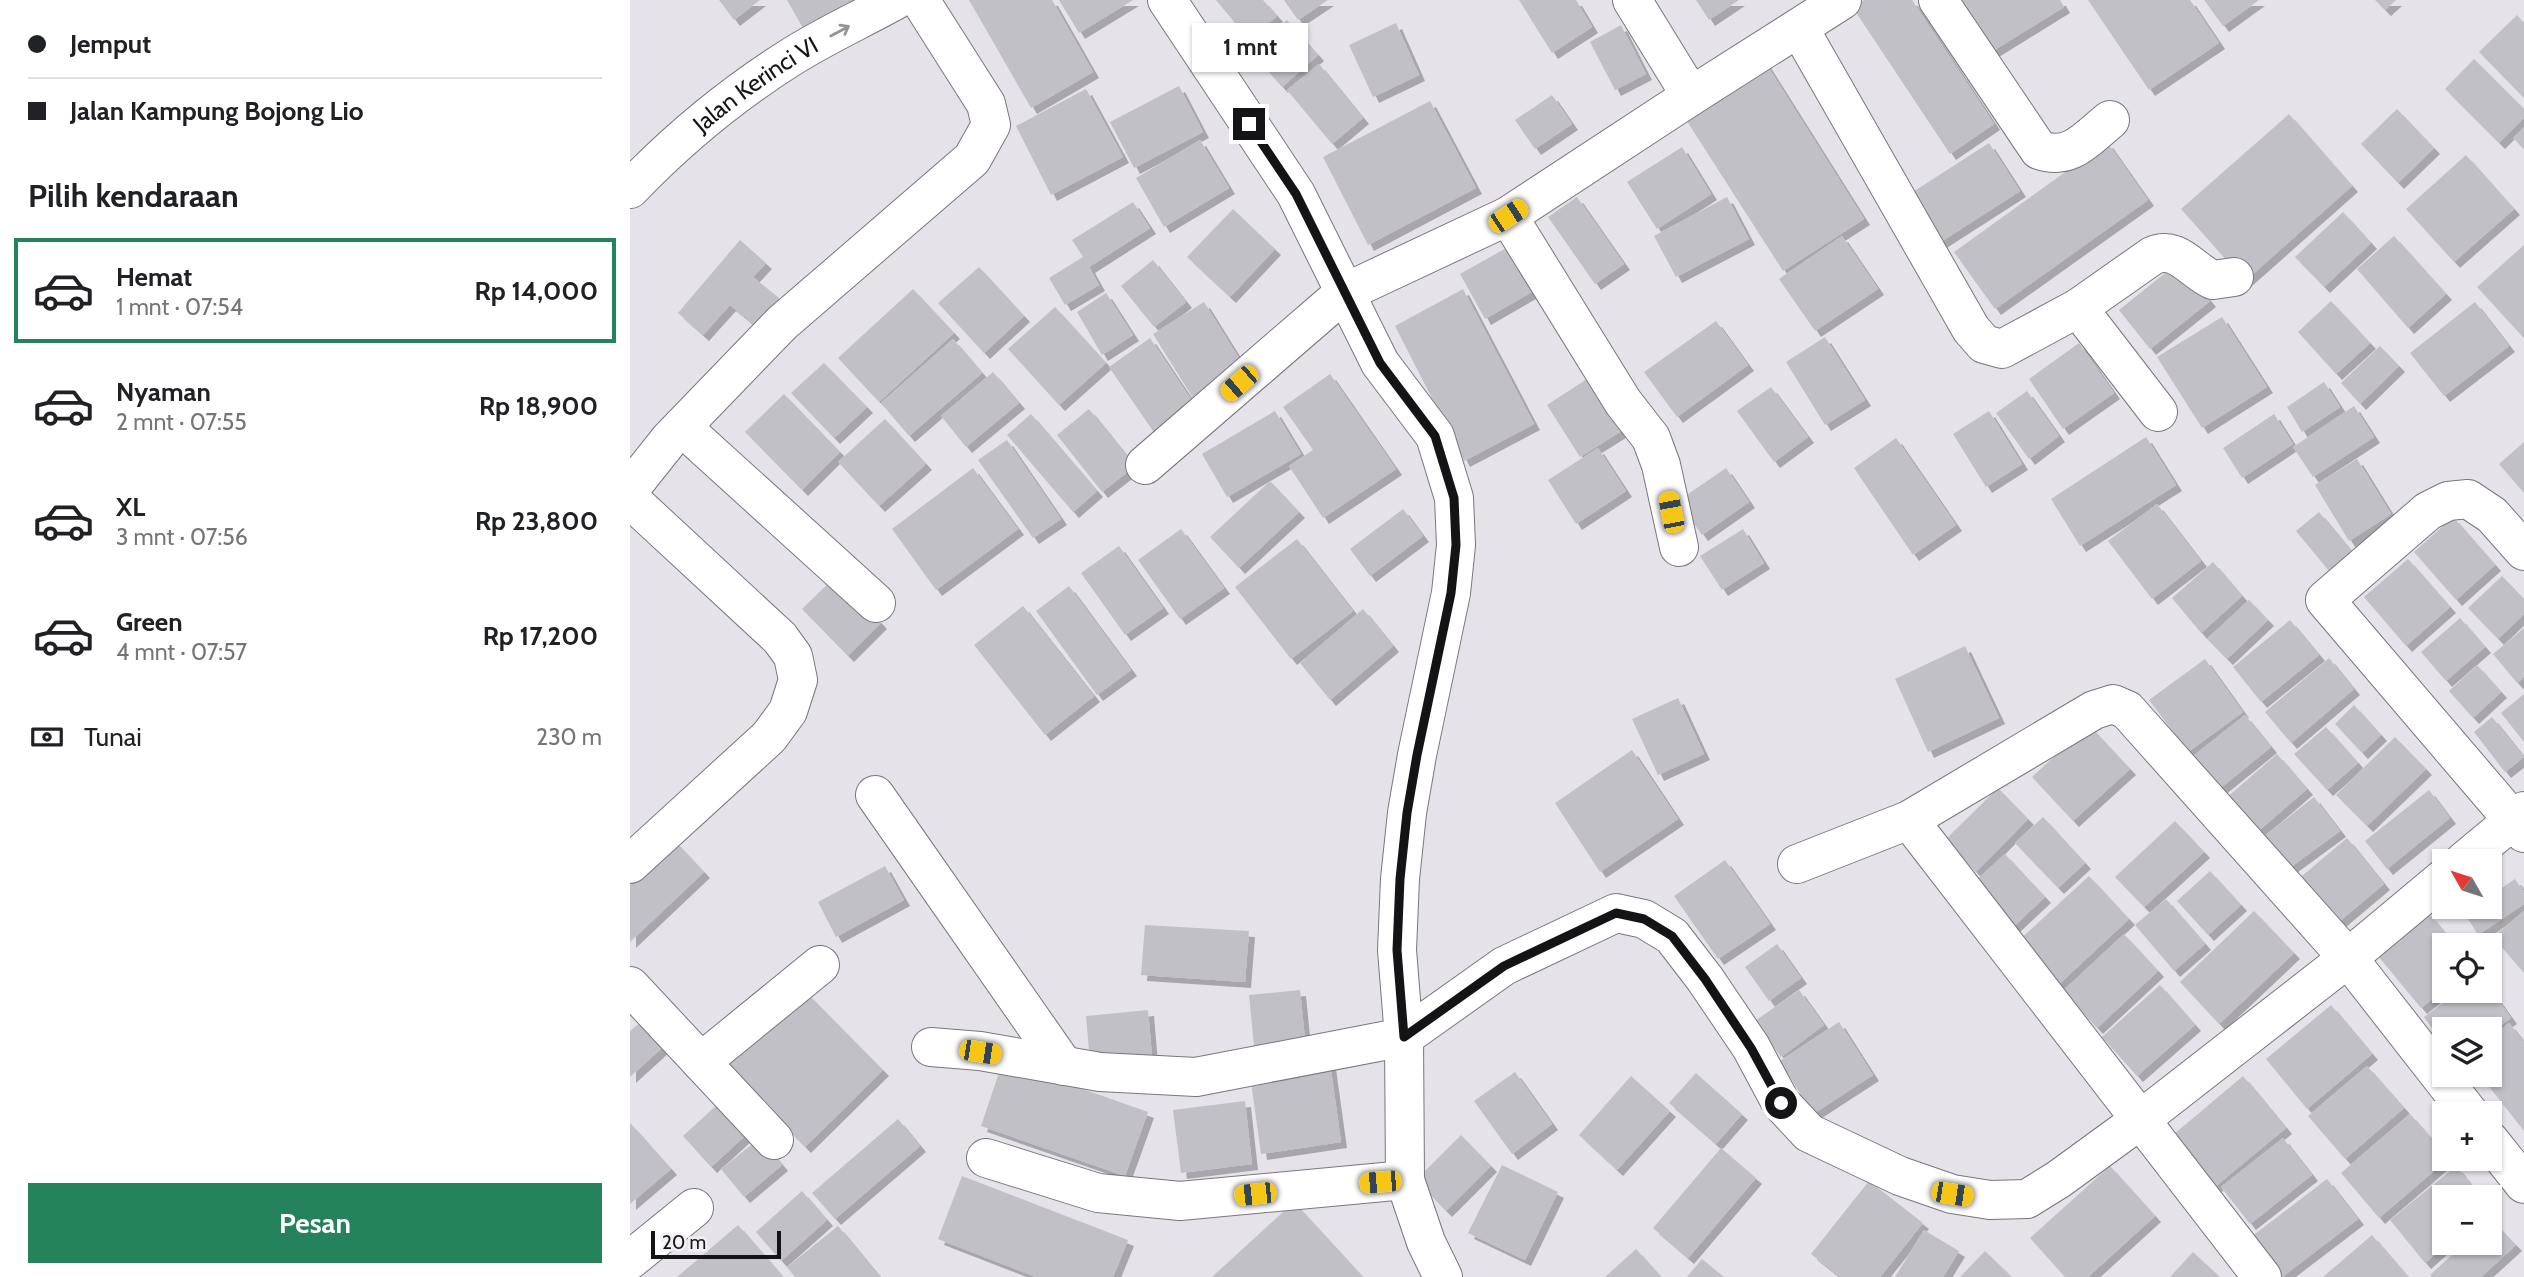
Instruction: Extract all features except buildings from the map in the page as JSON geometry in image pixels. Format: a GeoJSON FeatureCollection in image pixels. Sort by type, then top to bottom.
{"type":"FeatureCollection","features":[{"type":"Feature","properties":{"kind":"street","name":"Jalan Kerinci VI"},"geometry":{"type":"LineString","coordinates":[[630,189],[654,164],[727,101],[789,58],[896,0]]}},
{"type":"Feature","properties":{"kind":"street"},"geometry":{"type":"LineString","coordinates":[[630,864],[769,737],[788,711],[798,680],[793,656],[780,638],[634,487],[676,434],[782,323],[972,159],[991,125],[986,104],[920,0]]}},
{"type":"Feature","properties":{"kind":"street"},"geometry":{"type":"LineString","coordinates":[[1167,0],[1296,194],[1380,363],[1435,436],[1454,498],[1456,545],[1451,593],[1407,813],[1400,879],[1397,950],[1404,1037],[1405,1180],[1426,1242],[1443,1277]]}},
{"type":"Feature","properties":{"kind":"street"},"geometry":{"type":"LineString","coordinates":[[1632,0],[1691,96]]}},
{"type":"Feature","properties":{"kind":"street"},"geometry":{"type":"LineString","coordinates":[[1145,465],[1344,293],[1508,216],[1842,0]]}},
{"type":"Feature","properties":{"kind":"street"},"geometry":{"type":"LineString","coordinates":[[1938,0],[2039,150],[2052,154],[2070,151],[2110,120]]}},
{"type":"Feature","properties":{"kind":"street"},"geometry":{"type":"LineString","coordinates":[[1799,28],[1971,329],[1984,344],[2002,349],[2078,308],[2152,256],[2166,251],[2175,254],[2213,280],[2234,277]]}},
{"type":"Feature","properties":{"kind":"street"},"geometry":{"type":"LineString","coordinates":[[1508,216],[1623,402],[1651,438],[1661,465],[1679,547]]}},
{"type":"Feature","properties":{"kind":"street"},"geometry":{"type":"LineString","coordinates":[[2078,308],[2158,412]]}},
{"type":"Feature","properties":{"kind":"street"},"geometry":{"type":"LineString","coordinates":[[676,434],[876,603]]}},
{"type":"Feature","properties":{"kind":"street"},"geometry":{"type":"LineString","coordinates":[[2481,849],[2520,821],[2325,600],[2428,511],[2448,501],[2468,499],[2492,515],[2524,551]]}},
{"type":"Feature","properties":{"kind":"street"},"geometry":{"type":"LineString","coordinates":[[1797,864],[1909,820],[2094,710],[2113,705],[2127,710],[2348,958],[2460,1101]]}},
{"type":"Feature","properties":{"kind":"street"},"geometry":{"type":"LineString","coordinates":[[875,796],[1064,1066]]}},
{"type":"Feature","properties":{"kind":"street"},"geometry":{"type":"LineString","coordinates":[[1909,820],[2262,1277]]}},
{"type":"Feature","properties":{"kind":"street"},"geometry":{"type":"LineString","coordinates":[[930,1047],[980,1052],[1100,1072],[1196,1077],[1404,1037],[1504,966],[1616,913],[1644,919],[1672,936],[1705,979],[1751,1048],[1781,1103],[1809,1133],[1900,1176],[1952,1194],[1990,1200],[2027,1199],[2140,1120],[2348,958],[2432,888]]}},
{"type":"Feature","properties":{"kind":"street"},"geometry":{"type":"LineString","coordinates":[[701,1062],[820,965]]}},
{"type":"Feature","properties":{"kind":"street"},"geometry":{"type":"LineString","coordinates":[[630,986],[774,1140]]}},
{"type":"Feature","properties":{"kind":"street"},"geometry":{"type":"LineString","coordinates":[[2502,1156],[2524,1184]]}},
{"type":"Feature","properties":{"kind":"street"},"geometry":{"type":"LineString","coordinates":[[986,1158],[1098,1193],[1180,1201],[1405,1180]]}},
{"type":"Feature","properties":{"kind":"street"},"geometry":{"type":"LineString","coordinates":[[630,1260],[694,1208]]}},
{"type":"Feature","properties":{"kind":"route"},"geometry":{"type":"LineString","coordinates":[[1249,124],[1296,194],[1380,363],[1435,436],[1454,498],[1456,545],[1451,593],[1417,755],[1400,879],[1397,950],[1404,1037],[1504,966],[1616,913],[1644,919],[1672,936],[1705,979],[1751,1048],[1781,1103]]}}]}
